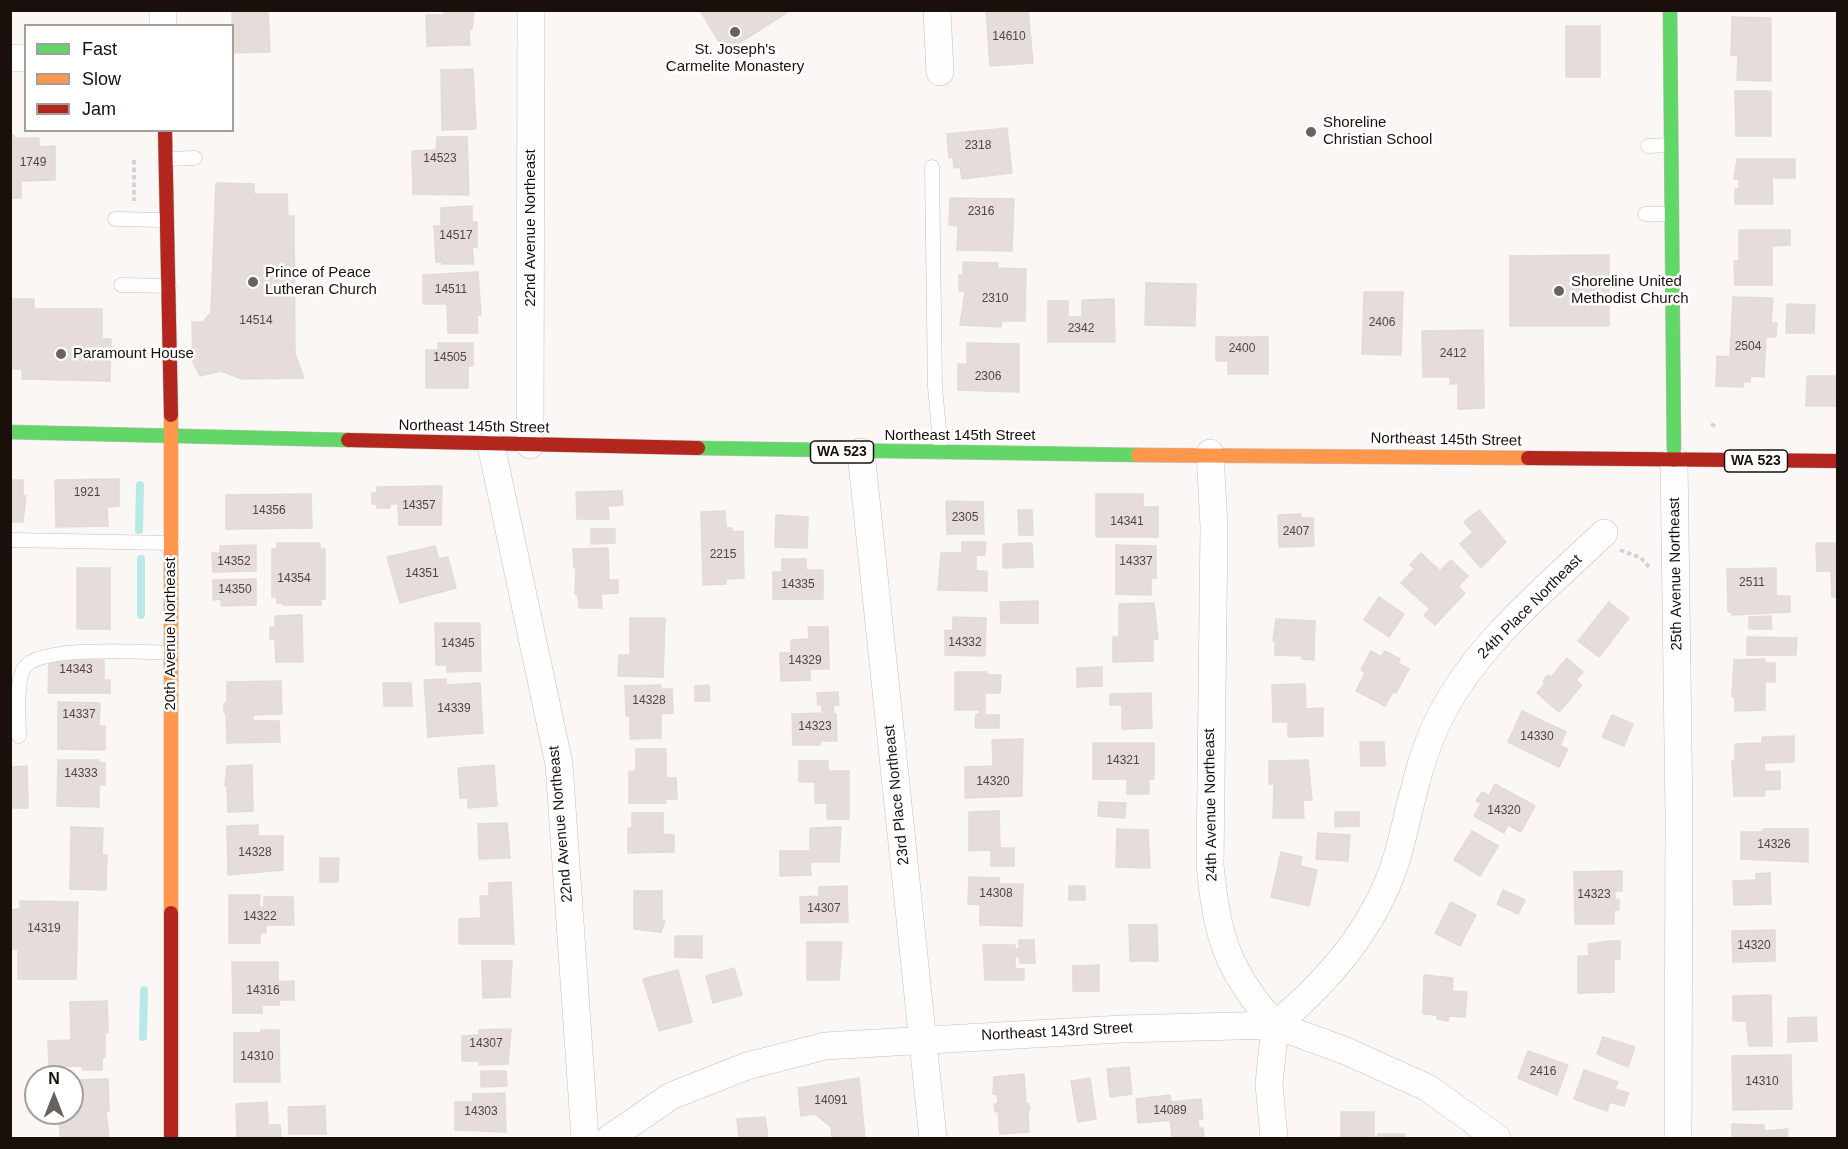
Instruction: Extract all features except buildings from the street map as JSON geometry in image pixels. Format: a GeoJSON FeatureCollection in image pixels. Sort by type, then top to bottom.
{"type":"FeatureCollection","features":[{"type":"Feature","properties":{"kind":"main road","name":"25th Avenue Northeast"},"geometry":{"type":"LineString","coordinates":[[1670,10],[1674,460]]}},
{"type":"Feature","properties":{"kind":"main road","name":"20th Avenue Northeast"},"geometry":{"type":"LineString","coordinates":[[165,132],[171,436],[171,1138]]}},
{"type":"Feature","properties":{"kind":"main road","name":"Northeast 145th Street"},"geometry":{"type":"LineString","coordinates":[[10,432],[861,452],[1210,453],[1838,461]]}},
{"type":"Feature","properties":{"kind":"street","name":"22nd Avenue Northeast"},"geometry":{"type":"LineString","coordinates":[[530,445],[531,10]]}},
{"type":"Feature","properties":{"kind":"street"},"geometry":{"type":"LineString","coordinates":[[938,10],[940,72]]}},
{"type":"Feature","properties":{"kind":"street","name":"22nd Avenue Northeast"},"geometry":{"type":"LineString","coordinates":[[491,445],[559,764],[585,1138]]}},
{"type":"Feature","properties":{"kind":"street","name":"23rd Place Northeast"},"geometry":{"type":"LineString","coordinates":[[861,452],[933,1138]]}},
{"type":"Feature","properties":{"kind":"street","name":"24th Avenue Northeast"},"geometry":{"type":"LineString","coordinates":[[1210,453],[1214,526],[1208,823],[1212,887],[1229,959],[1239,980],[1275,1025]]}},
{"type":"Feature","properties":{"kind":"street","name":"25th Avenue Northeast"},"geometry":{"type":"LineString","coordinates":[[1674,460],[1679,816],[1678,1138]]}},
{"type":"Feature","properties":{"kind":"street","name":"24th Place Northeast"},"geometry":{"type":"LineString","coordinates":[[1275,1025],[1303,1002],[1329,974],[1349,951],[1370,917],[1397,856],[1424,751],[1442,714],[1467,674],[1494,638],[1613,542]]}},
{"type":"Feature","properties":{"kind":"street"},"geometry":{"type":"LineString","coordinates":[[1274,1138],[1269,1084],[1275,1025]]}},
{"type":"Feature","properties":{"kind":"street","name":"Northeast 143rd Street"},"geometry":{"type":"LineString","coordinates":[[610,1138],[671,1096],[747,1066],[825,1046],[1122,1029],[1275,1025],[1365,1058],[1428,1088],[1497,1138]]}},
{"type":"Feature","properties":{"kind":"lane"},"geometry":{"type":"LineString","coordinates":[[1648,146],[1671,145]]}},
{"type":"Feature","properties":{"kind":"lane"},"geometry":{"type":"LineString","coordinates":[[166,159],[195,158]]}},
{"type":"Feature","properties":{"kind":"lane"},"geometry":{"type":"LineString","coordinates":[[932,167],[935,387],[941,452]]}},
{"type":"Feature","properties":{"kind":"lane"},"geometry":{"type":"LineString","coordinates":[[1645,214],[1671,214]]}},
{"type":"Feature","properties":{"kind":"lane"},"geometry":{"type":"LineString","coordinates":[[115,219],[167,220]]}},
{"type":"Feature","properties":{"kind":"lane"},"geometry":{"type":"LineString","coordinates":[[121,285],[169,286]]}},
{"type":"Feature","properties":{"kind":"lane"},"geometry":{"type":"LineString","coordinates":[[10,540],[171,543]]}},
{"type":"Feature","properties":{"kind":"lane"},"geometry":{"type":"LineString","coordinates":[[19,736],[20,677],[25,666],[41,657],[71,652],[171,653]]}},
{"type":"Feature","properties":{"kind":"path"},"geometry":{"type":"LineString","coordinates":[[134,152],[134,207]]}},
{"type":"Feature","properties":{"kind":"path"},"geometry":{"type":"LineString","coordinates":[[1613,542],[1641,558],[1653,573]]}},
{"type":"Feature","properties":{"kind":"waterway"},"geometry":{"type":"LineString","coordinates":[[139,530],[140,485]]}},
{"type":"Feature","properties":{"kind":"waterway"},"geometry":{"type":"LineString","coordinates":[[141,559],[141,615]]}},
{"type":"Feature","properties":{"kind":"waterway"},"geometry":{"type":"LineString","coordinates":[[143,1037],[144,990]]}},
{"type":"Feature","properties":{"kind":"traffic: fast"},"geometry":{"type":"LineString","coordinates":[[1670,10],[1674,460]]}},
{"type":"Feature","properties":{"kind":"traffic: fast"},"geometry":{"type":"LineString","coordinates":[[10,432],[348,440]]}},
{"type":"Feature","properties":{"kind":"traffic: fast"},"geometry":{"type":"LineString","coordinates":[[698,448],[1138,455]]}},
{"type":"Feature","properties":{"kind":"traffic: slow"},"geometry":{"type":"LineString","coordinates":[[171,415],[171,913]]}},
{"type":"Feature","properties":{"kind":"traffic: slow"},"geometry":{"type":"LineString","coordinates":[[1138,455],[1528,458]]}},
{"type":"Feature","properties":{"kind":"traffic: jam"},"geometry":{"type":"LineString","coordinates":[[165,132],[171,415]]}},
{"type":"Feature","properties":{"kind":"traffic: jam"},"geometry":{"type":"LineString","coordinates":[[348,440],[698,448]]}},
{"type":"Feature","properties":{"kind":"traffic: jam"},"geometry":{"type":"LineString","coordinates":[[1528,458],[1838,461]]}},
{"type":"Feature","properties":{"kind":"traffic: jam"},"geometry":{"type":"LineString","coordinates":[[171,913],[171,1138]]}},
{"type":"Feature","properties":{"kind":"place","name":"St. Joseph's Carmelite Monastery"},"geometry":{"type":"Point","coordinates":[735,32]}},
{"type":"Feature","properties":{"kind":"place","name":"Shoreline Christian School"},"geometry":{"type":"Point","coordinates":[1311,132]}},
{"type":"Feature","properties":{"kind":"place","name":"Prince of Peace Lutheran Church"},"geometry":{"type":"Point","coordinates":[253,282]}},
{"type":"Feature","properties":{"kind":"place","name":"Shoreline United Methodist Church"},"geometry":{"type":"Point","coordinates":[1559,291]}},
{"type":"Feature","properties":{"kind":"place","name":"Paramount House"},"geometry":{"type":"Point","coordinates":[61,354]}}]}
